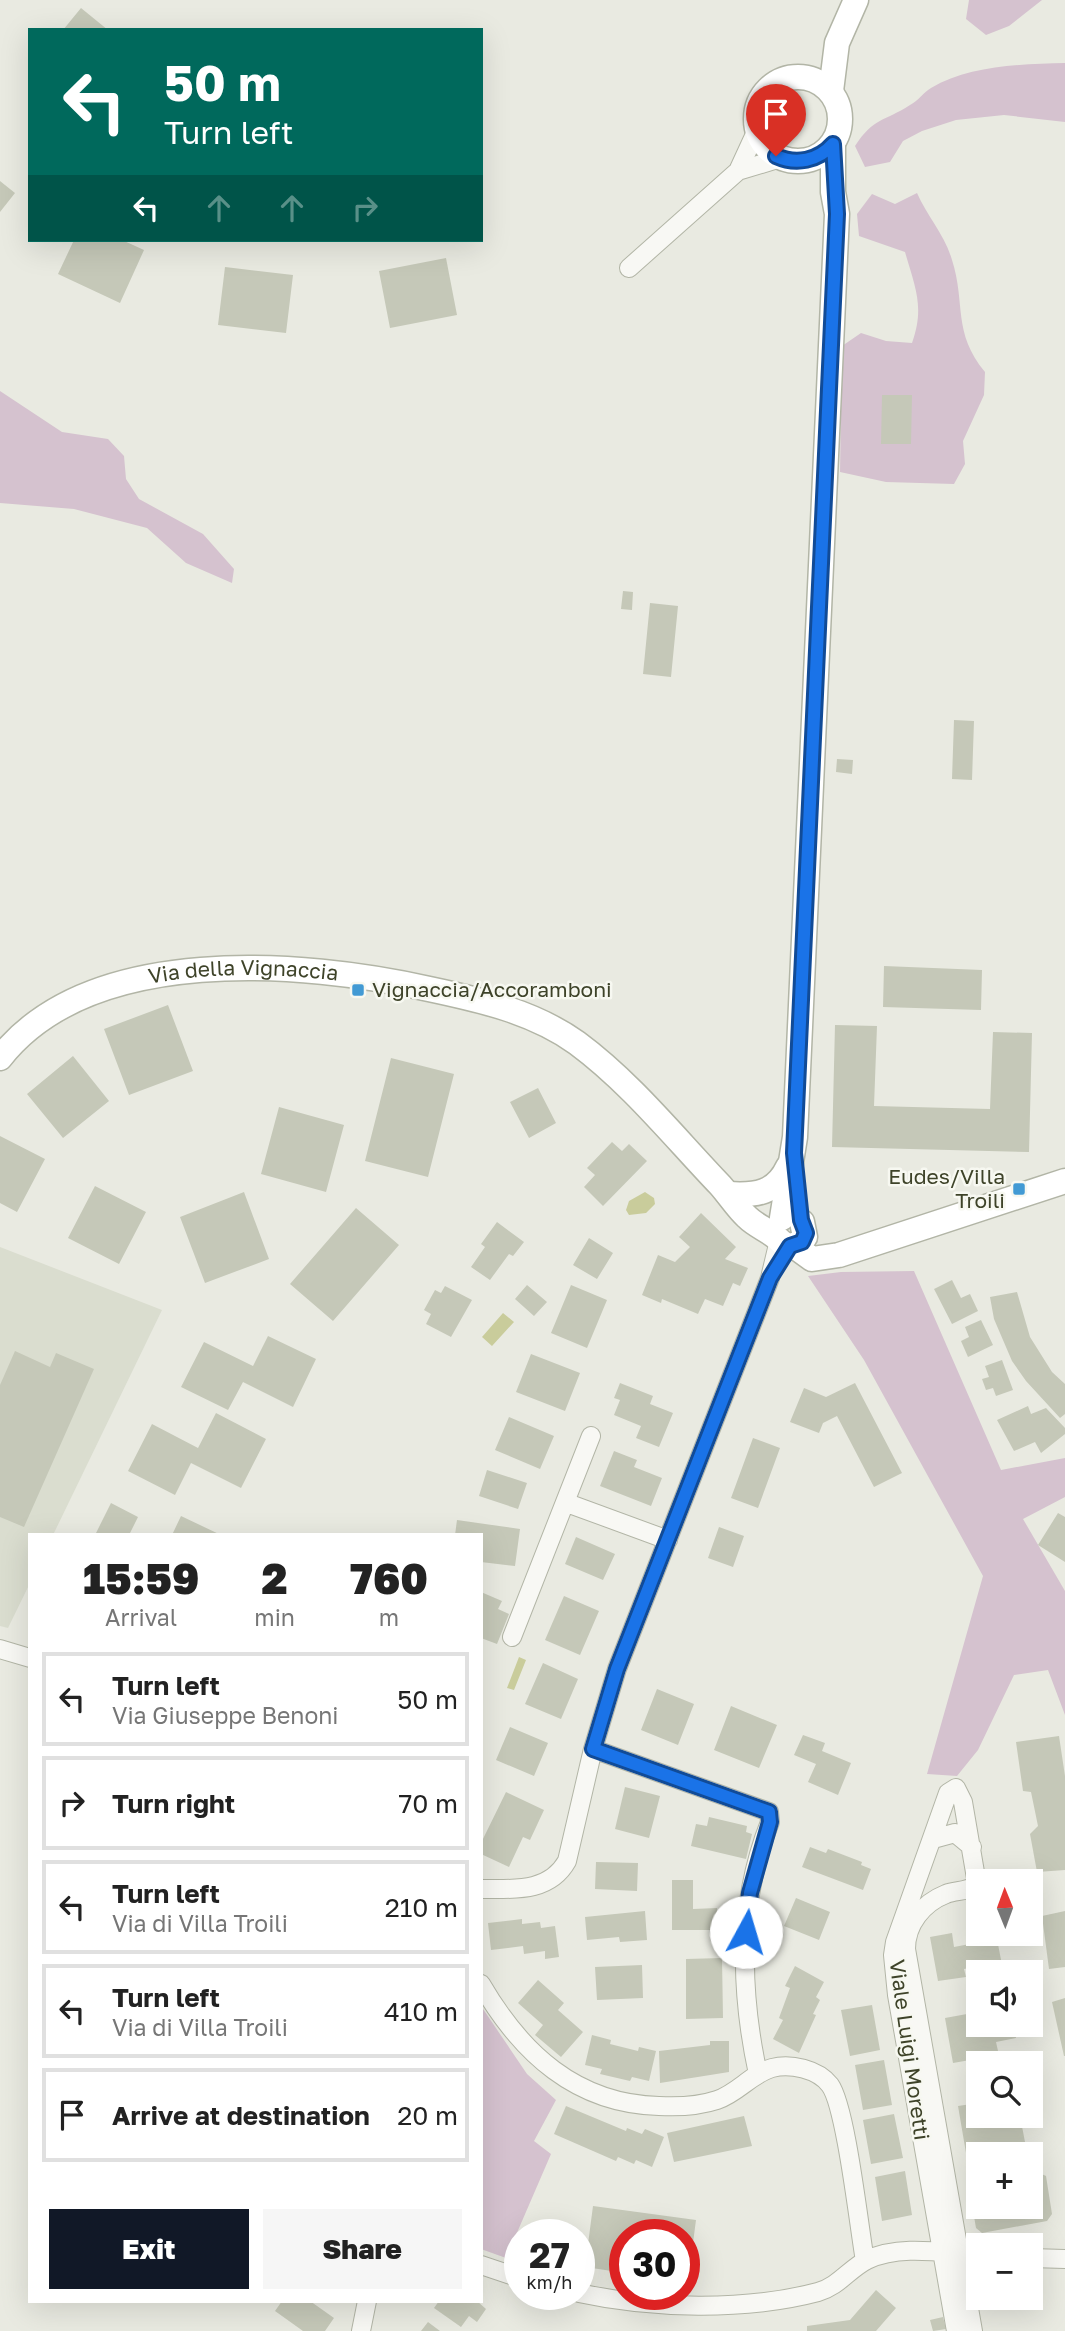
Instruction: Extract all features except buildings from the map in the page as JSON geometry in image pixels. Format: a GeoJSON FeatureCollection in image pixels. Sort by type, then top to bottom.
{"type":"FeatureCollection","features":[{"type":"Feature","properties":{"kind":"street"},"geometry":{"type":"LineString","coordinates":[[483,1889],[536,1886],[563,1868],[571,1851],[593,1749],[617,1669],[788,1231],[794,1153],[837,214],[833,192],[833,144],[841,117],[831,91],[837,43],[856,0]]}},
{"type":"Feature","properties":{"kind":"street"},"geometry":{"type":"LineString","coordinates":[[803,77],[837,43]]}},
{"type":"Feature","properties":{"kind":"street"},"geometry":{"type":"LineString","coordinates":[[629,268],[738,171],[757,132],[758,105],[767,90],[783,80],[803,77],[831,91]]}},
{"type":"Feature","properties":{"kind":"street"},"geometry":{"type":"LineString","coordinates":[[757,132],[765,146],[791,160],[833,192]]}},
{"type":"Feature","properties":{"kind":"street"},"geometry":{"type":"LineString","coordinates":[[738,171],[791,160],[816,158],[833,144]]}},
{"type":"Feature","properties":{"kind":"street","name":"Via della Vignaccia"},"geometry":{"type":"LineString","coordinates":[[0,1058],[20,1035],[57,1008],[99,991],[155,978],[249,968],[315,969],[397,981],[513,1010],[563,1034],[616,1076],[728,1194],[788,1231],[854,1251],[1065,1181]]}},
{"type":"Feature","properties":{"kind":"street"},"geometry":{"type":"LineString","coordinates":[[728,1194],[753,1195],[774,1187],[783,1179],[794,1153]]}},
{"type":"Feature","properties":{"kind":"street"},"geometry":{"type":"LineString","coordinates":[[512,1637],[567,1503],[591,1436]]}},
{"type":"Feature","properties":{"kind":"street"},"geometry":{"type":"LineString","coordinates":[[567,1503],[668,1540]]}},
{"type":"Feature","properties":{"kind":"street"},"geometry":{"type":"LineString","coordinates":[[0,1649],[28,1657]]}},
{"type":"Feature","properties":{"kind":"street"},"geometry":{"type":"LineString","coordinates":[[593,1749],[769,1812],[770,1822],[750,1893],[746,1932],[747,2022],[758,2074]]}},
{"type":"Feature","properties":{"kind":"street","name":"Viale Luigi Moretti"},"geometry":{"type":"LineString","coordinates":[[956,2331],[949,2253],[906,1949],[907,1937],[916,1917],[926,1906],[946,1894],[969,1890],[977,1884],[963,1799],[956,1788],[948,1793],[895,1941],[894,1975],[949,2253],[973,2331]]}},
{"type":"Feature","properties":{"kind":"street"},"geometry":{"type":"LineString","coordinates":[[933,1839],[955,1833],[972,1847]]}},
{"type":"Feature","properties":{"kind":"street"},"geometry":{"type":"LineString","coordinates":[[918,1882],[930,1891],[946,1894]]}},
{"type":"Feature","properties":{"kind":"street"},"geometry":{"type":"LineString","coordinates":[[483,1987],[507,2024],[538,2060],[568,2081],[595,2094],[638,2105],[685,2106],[727,2096],[758,2074],[782,2066],[806,2070],[825,2080],[834,2092],[841,2116],[864,2261]]}},
{"type":"Feature","properties":{"kind":"street"},"geometry":{"type":"LineString","coordinates":[[595,2296],[681,2304],[778,2299],[827,2290],[864,2261],[888,2254],[966,2254]]}},
{"type":"Feature","properties":{"kind":"street"},"geometry":{"type":"LineString","coordinates":[[1043,2258],[1065,2259]]}},
{"type":"Feature","properties":{"kind":"street"},"geometry":{"type":"LineString","coordinates":[[483,2266],[504,2273]]}},
{"type":"Feature","properties":{"kind":"street"},"geometry":{"type":"LineString","coordinates":[[361,2331],[367,2303]]}},
{"type":"Feature","properties":{"kind":"shaded area"},"geometry":{"type":"Polygon","coordinates":[[[969,0],[1042,0],[1009,26],[986,35],[966,19],[969,0]]]}},
{"type":"Feature","properties":{"kind":"shaded area"},"geometry":{"type":"Polygon","coordinates":[[[1065,63],[1065,122],[1004,115],[956,120],[922,131],[903,141],[890,162],[865,167],[855,146],[874,125],[946,80],[996,67],[1065,63]]]}},
{"type":"Feature","properties":{"kind":"shaded area"},"geometry":{"type":"Polygon","coordinates":[[[917,193],[949,251],[956,276],[964,331],[975,358],[985,372],[984,395],[963,441],[965,464],[954,484],[886,482],[840,472],[842,346],[861,333],[886,341],[912,343],[918,319],[917,297],[905,252],[859,236],[857,214],[872,194],[895,204],[917,193]]]}},
{"type":"Feature","properties":{"kind":"shaded area"},"geometry":{"type":"Polygon","coordinates":[[[0,391],[62,432],[108,439],[124,456],[126,479],[139,499],[203,534],[234,569],[232,583],[186,563],[147,528],[74,509],[0,503],[0,391]]]}},
{"type":"Feature","properties":{"kind":"shaded area"},"geometry":{"type":"Polygon","coordinates":[[[645,1192],[654,1198],[655,1204],[646,1213],[629,1215],[626,1210],[629,1201],[645,1192]]]}},
{"type":"Feature","properties":{"kind":"shaded area"},"geometry":{"type":"Polygon","coordinates":[[[0,1247],[162,1310],[54,1533],[28,1533],[28,1587],[8,1628],[0,1626],[0,1247]]]}},
{"type":"Feature","properties":{"kind":"shaded area"},"geometry":{"type":"Polygon","coordinates":[[[914,1271],[1001,1470],[1065,1458],[1065,1497],[1023,1519],[1065,1591],[1065,1715],[1048,1670],[1014,1675],[978,1750],[957,1776],[927,1774],[983,1576],[864,1360],[808,1276],[841,1272],[914,1271]]]}},
{"type":"Feature","properties":{"kind":"shaded area"},"geometry":{"type":"Polygon","coordinates":[[[503,1313],[514,1322],[492,1346],[482,1337],[503,1313]]]}},
{"type":"Feature","properties":{"kind":"shaded area"},"geometry":{"type":"Polygon","coordinates":[[[519,1657],[526,1660],[514,1690],[507,1688],[519,1657]]]}},
{"type":"Feature","properties":{"kind":"shaded area"},"geometry":{"type":"Polygon","coordinates":[[[483,2009],[527,2074],[556,2100],[534,2141],[551,2154],[523,2219],[504,2219],[504,2257],[483,2250],[483,2009]]]}},
{"type":"Feature","properties":{"kind":"place","name":"Vignaccia/Accoramboni"},"geometry":{"type":"Point","coordinates":[358,990]}},
{"type":"Feature","properties":{"kind":"place","name":"Eudes/Villa Troili"},"geometry":{"type":"Point","coordinates":[1019,1189]}},
{"type":"Feature","properties":{"kind":"route"},"geometry":{"type":"LineString","coordinates":[[746,1932],[750,1893],[770,1822],[769,1812],[593,1749],[617,1669],[770,1278],[790,1246],[802,1242],[806,1233],[801,1220],[794,1153],[837,205],[833,192],[833,144],[816,158],[809,160],[793,161],[776,156]]}}]}
